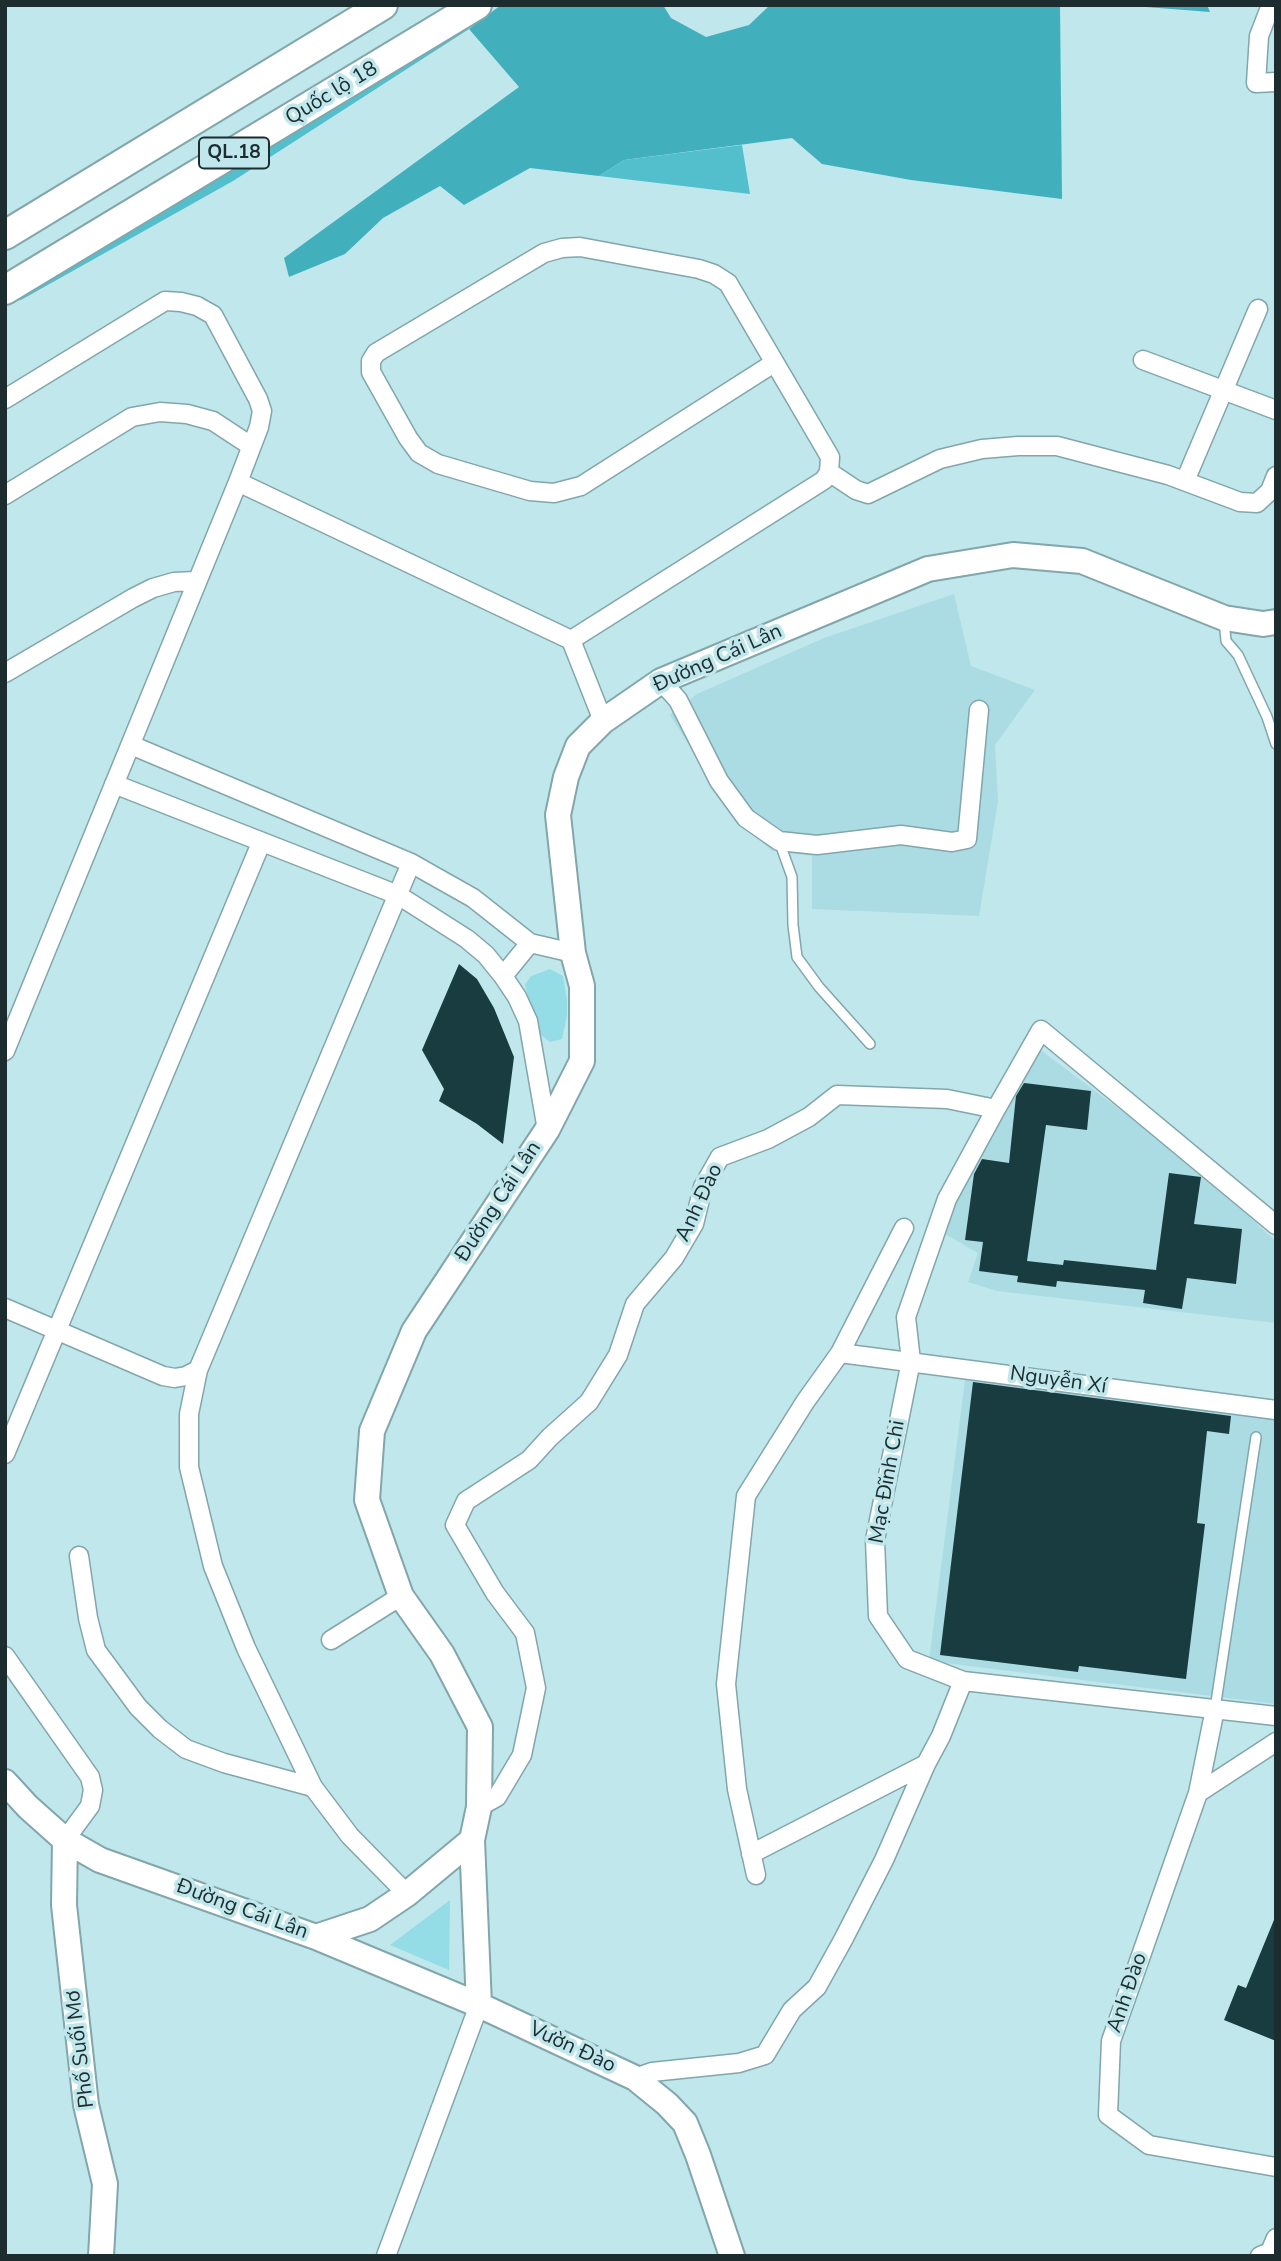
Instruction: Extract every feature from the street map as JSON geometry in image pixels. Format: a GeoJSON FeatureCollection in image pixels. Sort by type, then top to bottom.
{"type":"FeatureCollection","features":[{"type":"Feature","properties":{"kind":"main road","name":"QL.18"},"geometry":{"type":"LineString","coordinates":[[5,221],[358,5]]}},
{"type":"Feature","properties":{"kind":"main road","name":"QL.18"},"geometry":{"type":"LineString","coordinates":[[5,235],[383,5]]}},
{"type":"Feature","properties":{"kind":"main road","name":"Quốc lộ 18"},"geometry":{"type":"LineString","coordinates":[[5,276],[464,9]]}},
{"type":"Feature","properties":{"kind":"main road","name":"Quốc lộ 18"},"geometry":{"type":"LineString","coordinates":[[5,290],[464,9]]}},
{"type":"Feature","properties":{"kind":"main road","name":"Đường Cái Lân"},"geometry":{"type":"LineString","coordinates":[[5,1782],[65,1840],[100,1860],[316,1937],[370,1919],[407,1894],[472,1840],[479,1807],[480,1727],[442,1654],[401,1596],[367,1500],[372,1431],[414,1331],[547,1130],[582,1061],[582,986],[573,953],[558,816],[566,777],[578,746],[603,721],[662,681],[928,569],[1013,555],[1082,561],[1224,618],[1263,624],[1276,622]]}},
{"type":"Feature","properties":{"kind":"main road","name":"Phố Suối Mơ"},"geometry":{"type":"LineString","coordinates":[[65,1840],[64,1906],[86,2105],[105,2184],[101,2256]]}},
{"type":"Feature","properties":{"kind":"main road"},"geometry":{"type":"LineString","coordinates":[[472,1840],[479,2005]]}},
{"type":"Feature","properties":{"kind":"main road","name":"Vườn Đào"},"geometry":{"type":"LineString","coordinates":[[316,1937],[479,2005],[635,2078],[685,2123],[732,2256]]}},
{"type":"Feature","properties":{"kind":"street"},"geometry":{"type":"LineString","coordinates":[[1271,5],[1259,36],[1256,83],[1276,82]]}},
{"type":"Feature","properties":{"kind":"street"},"geometry":{"type":"LineString","coordinates":[[571,640],[824,480],[829,472],[830,457],[728,284],[714,274],[580,247],[562,248],[544,253],[376,353],[371,361],[371,372],[408,439],[419,453],[451,468],[530,491],[554,493],[581,485],[774,363]]}},
{"type":"Feature","properties":{"kind":"street"},"geometry":{"type":"LineString","coordinates":[[5,399],[165,302],[181,302],[197,306],[213,315],[262,411],[238,482],[5,1051]]}},
{"type":"Feature","properties":{"kind":"street"},"geometry":{"type":"LineString","coordinates":[[1185,481],[1258,309]]}},
{"type":"Feature","properties":{"kind":"street"},"geometry":{"type":"LineString","coordinates":[[1143,360],[1276,410]]}},
{"type":"Feature","properties":{"kind":"street"},"geometry":{"type":"LineString","coordinates":[[5,495],[132,417],[160,411],[187,414],[212,421],[251,446]]}},
{"type":"Feature","properties":{"kind":"street"},"geometry":{"type":"LineString","coordinates":[[829,472],[856,490],[868,494],[940,459],[982,449],[1057,446],[1185,481],[1240,502],[1257,503],[1270,491],[1276,476]]}},
{"type":"Feature","properties":{"kind":"street"},"geometry":{"type":"LineString","coordinates":[[238,482],[571,640],[603,721]]}},
{"type":"Feature","properties":{"kind":"street"},"geometry":{"type":"LineString","coordinates":[[5,673],[153,588],[174,582],[196,581]]}},
{"type":"Feature","properties":{"kind":"street"},"geometry":{"type":"LineString","coordinates":[[662,681],[678,700],[719,781],[746,818],[779,841],[817,845],[901,835],[952,842],[967,839],[979,710]]}},
{"type":"Feature","properties":{"kind":"street"},"geometry":{"type":"LineString","coordinates":[[131,745],[411,863],[473,898],[530,943],[573,953]]}},
{"type":"Feature","properties":{"kind":"street"},"geometry":{"type":"LineString","coordinates":[[114,784],[398,895],[467,939],[486,955],[503,976],[528,1021],[547,1130]]}},
{"type":"Feature","properties":{"kind":"street"},"geometry":{"type":"LineString","coordinates":[[5,1454],[261,843]]}},
{"type":"Feature","properties":{"kind":"street"},"geometry":{"type":"LineString","coordinates":[[407,1894],[350,1836],[313,1787],[246,1648],[213,1566],[189,1467],[189,1414],[198,1370],[411,863]]}},
{"type":"Feature","properties":{"kind":"street"},"geometry":{"type":"LineString","coordinates":[[503,976],[530,943]]}},
{"type":"Feature","properties":{"kind":"street"},"geometry":{"type":"LineString","coordinates":[[996,1109],[1041,1030],[1276,1225]]}},
{"type":"Feature","properties":{"kind":"street","name":"Anh Đào"},"geometry":{"type":"LineString","coordinates":[[479,1807],[498,1797],[522,1755],[536,1688],[525,1633],[495,1593],[454,1525],[466,1501],[529,1460],[589,1402],[618,1355],[635,1304],[674,1258],[694,1224],[703,1187],[720,1157],[768,1139],[809,1118],[837,1095],[947,1100],[996,1109]]}},
{"type":"Feature","properties":{"kind":"street","name":"Mạc Đĩnh Chi"},"geometry":{"type":"LineString","coordinates":[[996,1109],[947,1199],[905,1317],[911,1361],[875,1540],[878,1616],[907,1659],[963,1681],[1276,1716]]}},
{"type":"Feature","properties":{"kind":"street"},"geometry":{"type":"LineString","coordinates":[[756,1875],[737,1789],[726,1684],[746,1496],[805,1402],[840,1353],[904,1228]]}},
{"type":"Feature","properties":{"kind":"street"},"geometry":{"type":"LineString","coordinates":[[5,1308],[163,1376],[175,1378],[198,1370]]}},
{"type":"Feature","properties":{"kind":"street","name":"Nguyễn Xí"},"geometry":{"type":"LineString","coordinates":[[840,1353],[1276,1410]]}},
{"type":"Feature","properties":{"kind":"street"},"geometry":{"type":"LineString","coordinates":[[79,1556],[88,1618],[96,1650],[138,1707],[153,1722],[186,1749],[313,1787]]}},
{"type":"Feature","properties":{"kind":"street"},"geometry":{"type":"LineString","coordinates":[[331,1640],[401,1596]]}},
{"type":"Feature","properties":{"kind":"street"},"geometry":{"type":"LineString","coordinates":[[5,1656],[90,1777],[93,1790],[90,1806],[65,1840]]}},
{"type":"Feature","properties":{"kind":"street"},"geometry":{"type":"LineString","coordinates":[[635,2078],[652,2072],[739,2063],[765,2055],[792,2010],[817,1987],[843,1940],[884,1860],[963,1681]]}},
{"type":"Feature","properties":{"kind":"street"},"geometry":{"type":"LineString","coordinates":[[1198,1793],[1215,1709]]}},
{"type":"Feature","properties":{"kind":"street"},"geometry":{"type":"LineString","coordinates":[[1198,1793],[1276,1742]]}},
{"type":"Feature","properties":{"kind":"street"},"geometry":{"type":"LineString","coordinates":[[751,1854],[926,1764]]}},
{"type":"Feature","properties":{"kind":"street","name":"Anh Đào"},"geometry":{"type":"LineString","coordinates":[[1198,1793],[1111,2041],[1108,2115],[1149,2146],[1276,2167]]}},
{"type":"Feature","properties":{"kind":"street"},"geometry":{"type":"LineString","coordinates":[[386,2256],[479,2005]]}},
{"type":"Feature","properties":{"kind":"street"},"geometry":{"type":"LineString","coordinates":[[1260,2256],[1270,2252],[1276,2238]]}},
{"type":"Feature","properties":{"kind":"lane"},"geometry":{"type":"LineString","coordinates":[[1224,618],[1226,641],[1238,655],[1267,717],[1276,744]]}},
{"type":"Feature","properties":{"kind":"lane"},"geometry":{"type":"LineString","coordinates":[[779,841],[792,877],[797,957],[870,1044]]}},
{"type":"Feature","properties":{"kind":"lane"},"geometry":{"type":"LineString","coordinates":[[1215,1709],[1256,1437]]}},
{"type":"Feature","properties":{"kind":"shaded area"},"geometry":{"type":"Polygon","coordinates":[[[501,5],[663,5],[671,18],[706,37],[749,25],[770,5],[1060,5],[1062,199],[911,180],[822,164],[792,138],[624,160],[599,176],[530,168],[464,205],[440,186],[383,218],[345,254],[289,277],[284,258],[519,87],[469,29],[501,5]]]}},
{"type":"Feature","properties":{"kind":"shaded area"},"geometry":{"type":"Polygon","coordinates":[[[1120,5],[1207,5],[1210,12],[1120,5]]]}},
{"type":"Feature","properties":{"kind":"shaded area"},"geometry":{"type":"Polygon","coordinates":[[[464,18],[469,29],[233,181],[21,300],[8,296],[464,18]]]}},
{"type":"Feature","properties":{"kind":"shaded area"},"geometry":{"type":"Polygon","coordinates":[[[742,145],[750,194],[599,176],[624,160],[742,145]]]}},
{"type":"Feature","properties":{"kind":"shaded area"},"geometry":{"type":"Polygon","coordinates":[[[954,594],[971,666],[1035,690],[995,745],[998,801],[979,916],[812,909],[812,856],[772,851],[737,821],[670,715],[697,694],[824,638],[954,594]]]}},
{"type":"Feature","properties":{"kind":"shaded area"},"geometry":{"type":"Polygon","coordinates":[[[550,969],[563,976],[567,1016],[562,1039],[550,1042],[536,1031],[525,985],[531,976],[550,969]]]}},
{"type":"Feature","properties":{"kind":"shaded area"},"geometry":{"type":"Polygon","coordinates":[[[1039,1049],[1205,1173],[1276,1242],[1276,1323],[997,1291],[968,1282],[978,1253],[943,1233],[982,1145],[1039,1049]]]}},
{"type":"Feature","properties":{"kind":"shaded area"},"geometry":{"type":"Polygon","coordinates":[[[965,1380],[1276,1419],[1276,1704],[929,1661],[965,1380]]]}},
{"type":"Feature","properties":{"kind":"shaded area"},"geometry":{"type":"Polygon","coordinates":[[[450,1900],[449,1970],[390,1945],[450,1900]]]}},
{"type":"Feature","properties":{"kind":"building"},"geometry":{"type":"Polygon","coordinates":[[[459,964],[477,979],[494,1008],[514,1057],[503,1144],[477,1124],[439,1101],[444,1089],[422,1050],[459,964]]]}},
{"type":"Feature","properties":{"kind":"building"},"geometry":{"type":"Polygon","coordinates":[[[1024,1083],[1091,1091],[1087,1130],[1046,1125],[1027,1261],[1063,1265],[1064,1260],[1156,1270],[1169,1173],[1201,1177],[1194,1224],[1242,1229],[1236,1284],[1187,1278],[1182,1309],[1143,1303],[1145,1290],[1057,1281],[1056,1287],[1017,1282],[1018,1276],[979,1271],[983,1242],[965,1240],[974,1174],[982,1159],[1009,1163],[1016,1096],[1024,1083]]]}},
{"type":"Feature","properties":{"kind":"building"},"geometry":{"type":"Polygon","coordinates":[[[973,1382],[1231,1416],[1229,1434],[1207,1431],[1197,1523],[1205,1524],[1186,1679],[1079,1666],[1078,1672],[940,1655],[973,1382]]]}},
{"type":"Feature","properties":{"kind":"building"},"geometry":{"type":"Polygon","coordinates":[[[1276,1915],[1276,2041],[1224,2020],[1238,1985],[1246,1988],[1276,1915]]]}}]}
